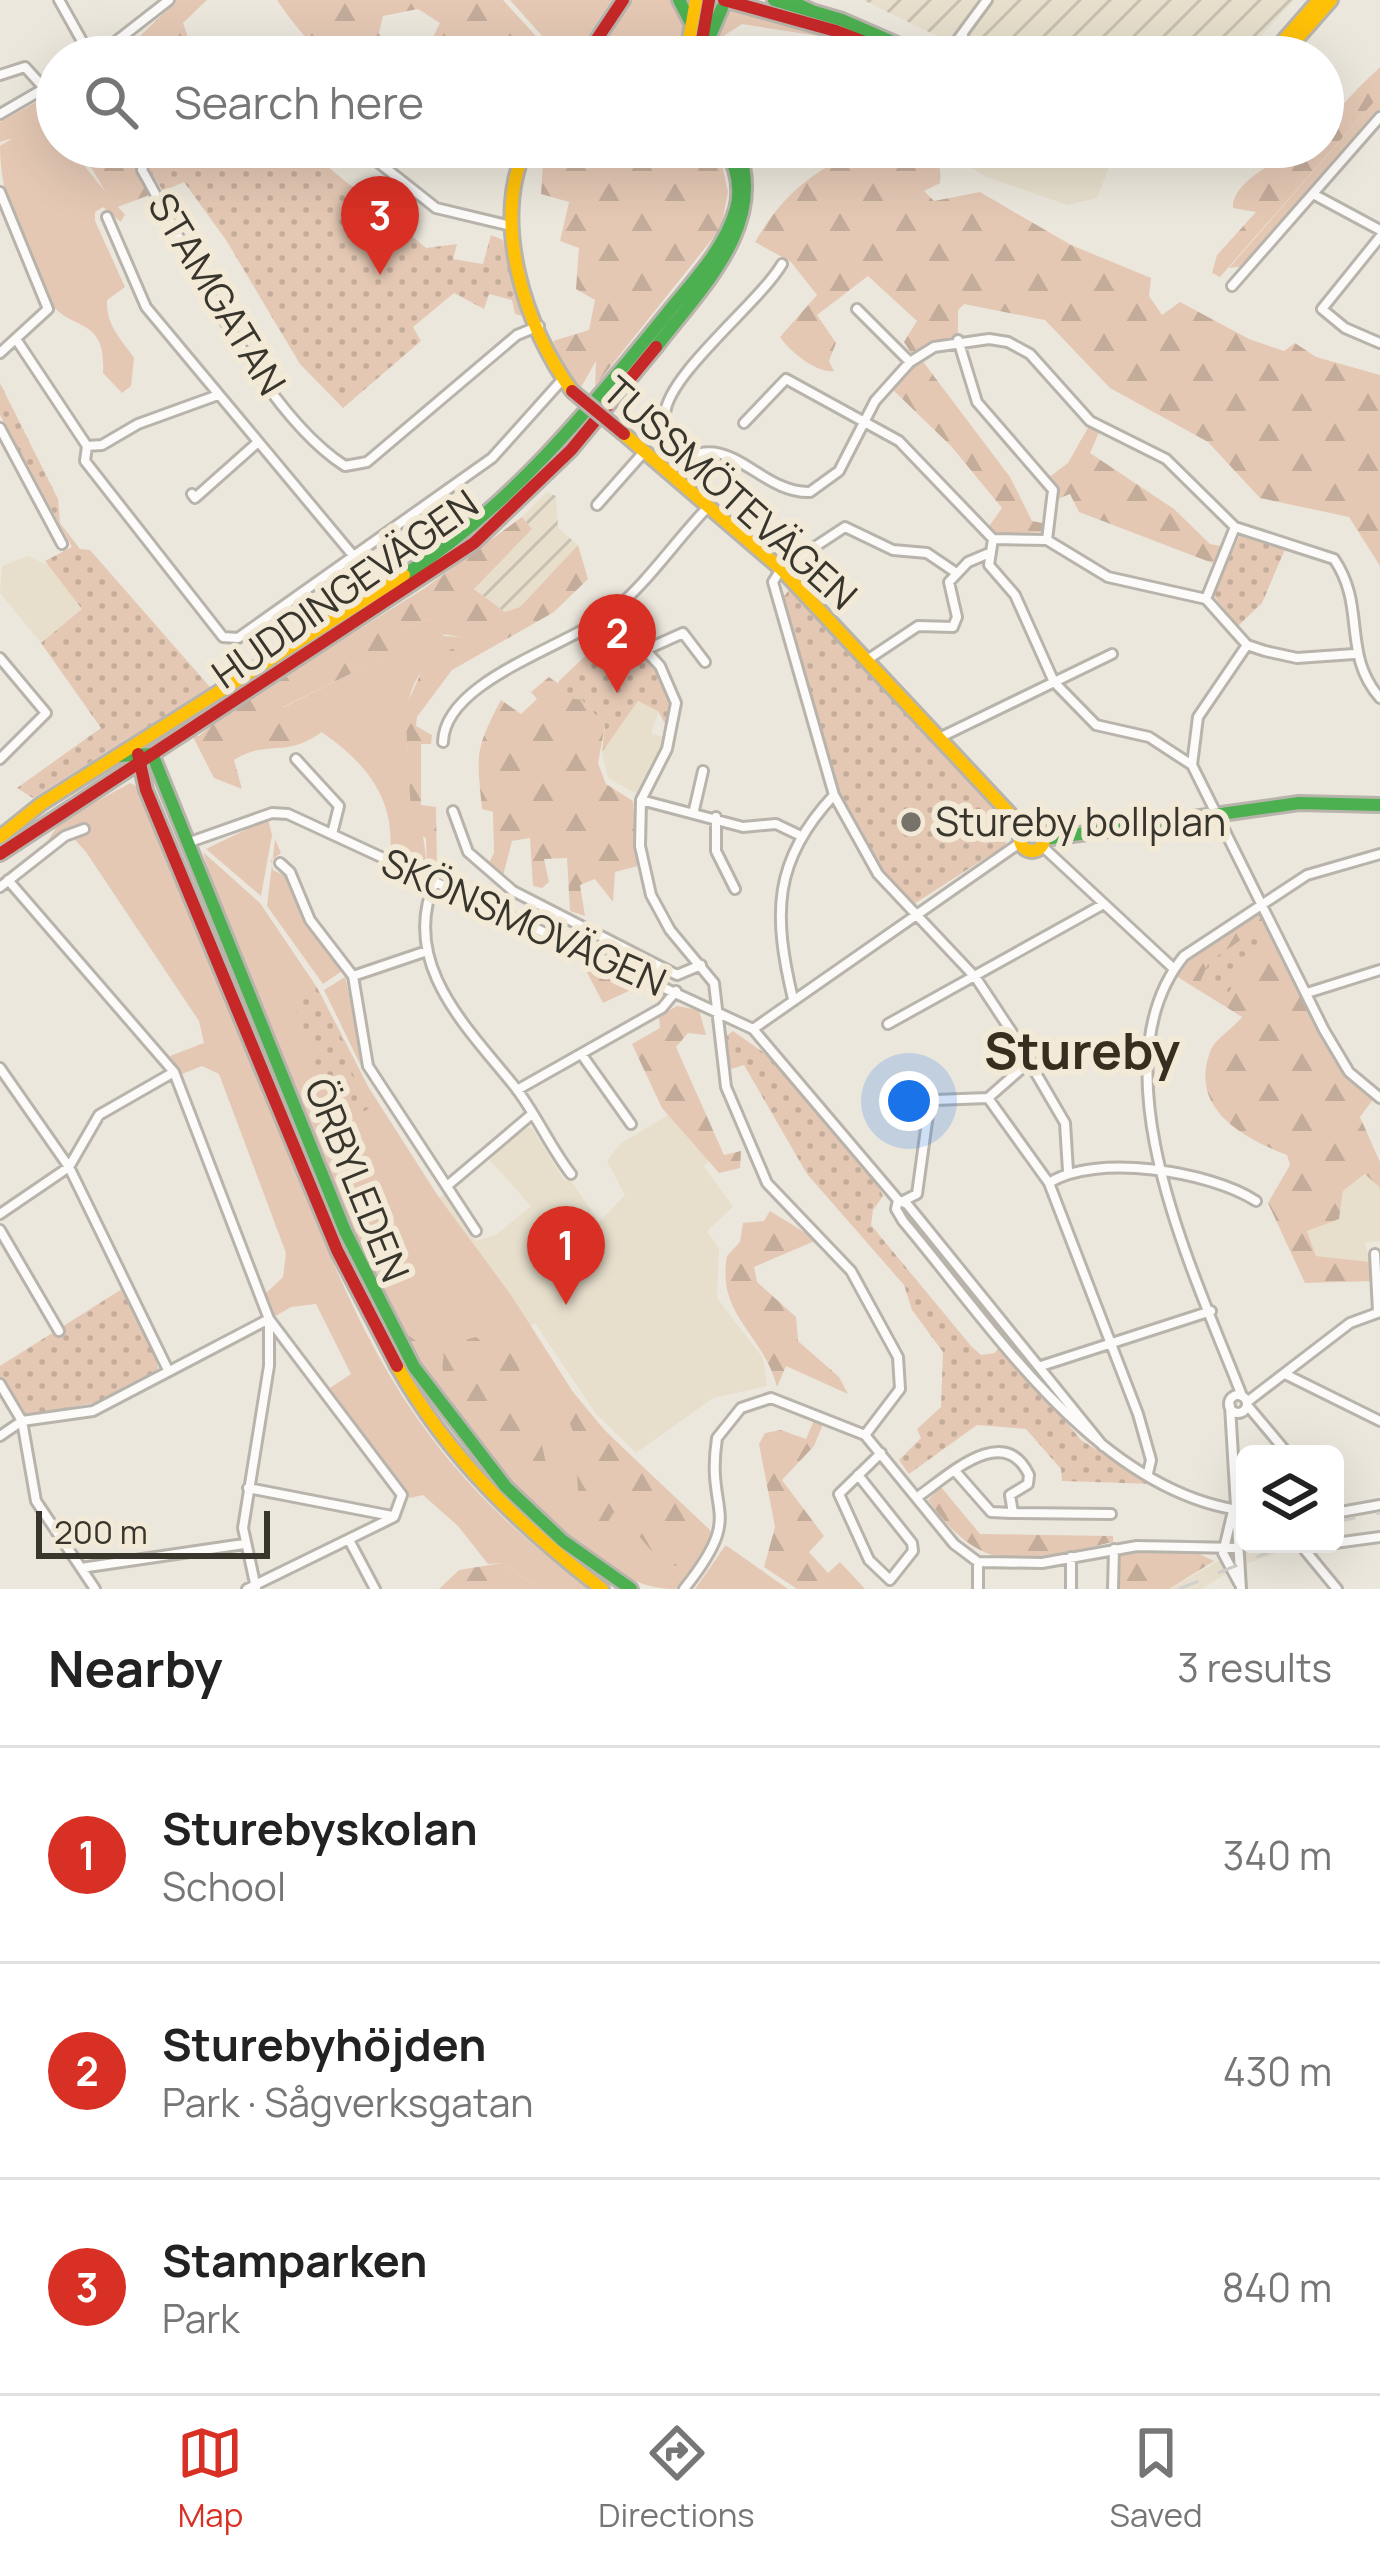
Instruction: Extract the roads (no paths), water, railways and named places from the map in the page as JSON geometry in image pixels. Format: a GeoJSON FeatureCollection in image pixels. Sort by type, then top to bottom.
{"type":"FeatureCollection","features":[{"type":"Feature","properties":{"kind":"main road"},"geometry":{"type":"LineString","coordinates":[[599,36],[623,0]]}},
{"type":"Feature","properties":{"kind":"main road"},"geometry":{"type":"LineString","coordinates":[[679,0],[691,25]]}},
{"type":"Feature","properties":{"kind":"main road"},"geometry":{"type":"LineString","coordinates":[[689,36],[696,0]]}},
{"type":"Feature","properties":{"kind":"main road"},"geometry":{"type":"LineString","coordinates":[[704,36],[710,0]]}},
{"type":"Feature","properties":{"kind":"main road"},"geometry":{"type":"LineString","coordinates":[[774,0],[855,36]]}},
{"type":"Feature","properties":{"kind":"main road"},"geometry":{"type":"LineString","coordinates":[[788,0],[806,15]]}},
{"type":"Feature","properties":{"kind":"main road"},"geometry":{"type":"LineString","coordinates":[[1287,36],[1319,0]]}},
{"type":"Feature","properties":{"kind":"main road"},"geometry":{"type":"LineString","coordinates":[[1299,36],[1331,0]]}},
{"type":"Feature","properties":{"kind":"main road"},"geometry":{"type":"LineString","coordinates":[[709,36],[723,4],[806,15],[866,36]]}},
{"type":"Feature","properties":{"kind":"main road","name":"TUSSMÖTEVÄGEN"},"geometry":{"type":"LineString","coordinates":[[518,168],[512,184],[511,226],[549,362],[562,380],[781,568],[1023,836]]}},
{"type":"Feature","properties":{"kind":"main road","name":"HUDDINGEVÄGEN"},"geometry":{"type":"LineString","coordinates":[[0,837],[116,757],[438,554],[524,479],[717,248],[738,198],[734,168]]}},
{"type":"Feature","properties":{"kind":"main road","name":"HUDDINGEVÄGEN"},"geometry":{"type":"LineString","coordinates":[[0,854],[142,757],[430,575],[492,528],[555,465],[652,353],[736,238],[750,185],[744,168]]}},
{"type":"Feature","properties":{"kind":"main road","name":"HUDDINGEVÄGEN"},"geometry":{"type":"LineString","coordinates":[[142,757],[144,740]]}},
{"type":"Feature","properties":{"kind":"main road"},"geometry":{"type":"LineString","coordinates":[[116,757],[142,757]]}},
{"type":"Feature","properties":{"kind":"main road","name":"ÖRBYLEDEN"},"geometry":{"type":"LineString","coordinates":[[142,757],[190,842],[357,1264],[404,1357],[465,1444],[526,1510],[586,1561],[631,1589]]}},
{"type":"Feature","properties":{"kind":"main road","name":"ÖRBYLEDEN"},"geometry":{"type":"LineString","coordinates":[[142,757],[345,1274],[394,1368],[465,1469],[544,1547],[602,1589]]}},
{"type":"Feature","properties":{"kind":"main road"},"geometry":{"type":"LineString","coordinates":[[1023,836],[1030,851],[1043,842],[1299,802],[1380,806]]}},
{"type":"Feature","properties":{"kind":"main road"},"geometry":{"type":"LineString","coordinates":[[174,848],[190,842]]}},
{"type":"Feature","properties":{"kind":"street"},"geometry":{"type":"LineString","coordinates":[[59,0],[80,36]]}},
{"type":"Feature","properties":{"kind":"street"},"geometry":{"type":"LineString","coordinates":[[121,36],[169,0]]}},
{"type":"Feature","properties":{"kind":"street"},"geometry":{"type":"LineString","coordinates":[[959,36],[987,0]]}},
{"type":"Feature","properties":{"kind":"street"},"geometry":{"type":"LineString","coordinates":[[963,36],[968,23]]}},
{"type":"Feature","properties":{"kind":"street"},"geometry":{"type":"LineString","coordinates":[[0,75],[25,67],[36,79]]}},
{"type":"Feature","properties":{"kind":"street"},"geometry":{"type":"LineString","coordinates":[[0,114],[36,93]]}},
{"type":"Feature","properties":{"kind":"street"},"geometry":{"type":"LineString","coordinates":[[1344,158],[1380,117]]}},
{"type":"Feature","properties":{"kind":"street","name":"STAMGATAN"},"geometry":{"type":"LineString","coordinates":[[143,168],[212,297],[274,393],[345,466],[368,463],[517,335],[538,326]]}},
{"type":"Feature","properties":{"kind":"street"},"geometry":{"type":"LineString","coordinates":[[385,168],[436,208],[511,226]]}},
{"type":"Feature","properties":{"kind":"street"},"geometry":{"type":"LineString","coordinates":[[1232,286],[1336,168]]}},
{"type":"Feature","properties":{"kind":"street"},"geometry":{"type":"LineString","coordinates":[[0,192],[48,309],[0,353]]}},
{"type":"Feature","properties":{"kind":"street"},"geometry":{"type":"LineString","coordinates":[[1313,194],[1380,234],[1323,305],[1323,314],[1380,343]]}},
{"type":"Feature","properties":{"kind":"street"},"geometry":{"type":"LineString","coordinates":[[107,217],[146,307],[356,559]]}},
{"type":"Feature","properties":{"kind":"street"},"geometry":{"type":"LineString","coordinates":[[687,456],[666,420],[666,410],[697,362],[782,264]]}},
{"type":"Feature","properties":{"kind":"street"},"geometry":{"type":"LineString","coordinates":[[857,309],[910,362]]}},
{"type":"Feature","properties":{"kind":"street"},"geometry":{"type":"LineString","coordinates":[[16,339],[87,446],[86,460],[223,637],[238,638],[356,559],[492,458],[562,380]]}},
{"type":"Feature","properties":{"kind":"street"},"geometry":{"type":"LineString","coordinates":[[669,473],[687,456],[723,454],[783,488],[809,493],[839,471],[865,419],[910,362],[958,340],[1008,341],[1030,354],[1090,421],[1166,459],[1235,527],[1334,559],[1353,598],[1354,654],[1380,698]]}},
{"type":"Feature","properties":{"kind":"street"},"geometry":{"type":"LineString","coordinates":[[958,340],[977,402],[1053,490],[1047,540]]}},
{"type":"Feature","properties":{"kind":"street"},"geometry":{"type":"LineString","coordinates":[[744,423],[786,379],[899,441],[993,539],[1047,540],[1108,577],[1206,599],[1246,645],[1290,657],[1354,654]]}},
{"type":"Feature","properties":{"kind":"street"},"geometry":{"type":"LineString","coordinates":[[87,446],[102,446],[138,424],[219,395]]}},
{"type":"Feature","properties":{"kind":"street"},"geometry":{"type":"LineString","coordinates":[[0,428],[62,544]]}},
{"type":"Feature","properties":{"kind":"street"},"geometry":{"type":"LineString","coordinates":[[192,494],[195,498],[258,442]]}},
{"type":"Feature","properties":{"kind":"street"},"geometry":{"type":"LineString","coordinates":[[597,506],[644,452]]}},
{"type":"Feature","properties":{"kind":"street"},"geometry":{"type":"LineString","coordinates":[[443,742],[446,722],[463,699],[611,613],[708,507]]}},
{"type":"Feature","properties":{"kind":"street"},"geometry":{"type":"LineString","coordinates":[[956,572],[927,553],[893,550],[845,527],[781,568],[773,582],[834,794],[878,874],[976,978],[1030,1060],[1065,1123],[1068,1171]]}},
{"type":"Feature","properties":{"kind":"street"},"geometry":{"type":"LineString","coordinates":[[1206,599],[1235,527]]}},
{"type":"Feature","properties":{"kind":"street"},"geometry":{"type":"LineString","coordinates":[[867,660],[918,626],[957,624],[949,582],[956,572],[987,554],[993,539]]}},
{"type":"Feature","properties":{"kind":"street"},"geometry":{"type":"LineString","coordinates":[[987,554],[1015,595],[1054,682],[1096,725],[1149,737],[1192,765],[1348,1072],[1380,1098]]}},
{"type":"Feature","properties":{"kind":"street"},"geometry":{"type":"LineString","coordinates":[[611,613],[674,692],[676,717],[667,749],[641,800],[640,846],[651,896],[670,930],[715,983],[726,1087],[767,1184],[851,1270],[898,1357],[900,1389],[865,1435]]}},
{"type":"Feature","properties":{"kind":"street"},"geometry":{"type":"LineString","coordinates":[[645,650],[683,633],[706,662]]}},
{"type":"Feature","properties":{"kind":"street"},"geometry":{"type":"LineString","coordinates":[[1192,765],[1198,717],[1246,645]]}},
{"type":"Feature","properties":{"kind":"street"},"geometry":{"type":"LineString","coordinates":[[939,738],[1112,654]]}},
{"type":"Feature","properties":{"kind":"street"},"geometry":{"type":"LineString","coordinates":[[0,658],[46,713],[0,759]]}},
{"type":"Feature","properties":{"kind":"street","name":"SKÖNSMOVÄGEN"},"geometry":{"type":"LineString","coordinates":[[296,759],[339,806],[332,835]]}},
{"type":"Feature","properties":{"kind":"street"},"geometry":{"type":"LineString","coordinates":[[694,810],[704,771]]}},
{"type":"Feature","properties":{"kind":"street"},"geometry":{"type":"LineString","coordinates":[[794,999],[777,907],[799,835],[834,794]]}},
{"type":"Feature","properties":{"kind":"street"},"geometry":{"type":"LineString","coordinates":[[641,800],[753,828],[776,824],[799,835]]}},
{"type":"Feature","properties":{"kind":"street"},"geometry":{"type":"LineString","coordinates":[[453,812],[468,852],[512,891],[677,975],[701,965]]}},
{"type":"Feature","properties":{"kind":"street","name":"SKÖNSMOVÄGEN"},"geometry":{"type":"LineString","coordinates":[[190,842],[279,813],[753,1029]]}},
{"type":"Feature","properties":{"kind":"street"},"geometry":{"type":"LineString","coordinates":[[716,818],[716,851],[735,889]]}},
{"type":"Feature","properties":{"kind":"street"},"geometry":{"type":"LineString","coordinates":[[84,829],[65,836],[4,884],[174,1072],[269,1319],[402,1495],[394,1516],[253,1588],[244,1544],[269,1319]]}},
{"type":"Feature","properties":{"kind":"street"},"geometry":{"type":"LineString","coordinates":[[1023,836],[753,1029],[898,1200],[908,1204],[1103,1447]]}},
{"type":"Feature","properties":{"kind":"street"},"geometry":{"type":"LineString","coordinates":[[1043,842],[1102,905],[1172,968]]}},
{"type":"Feature","properties":{"kind":"street"},"geometry":{"type":"LineString","coordinates":[[1236,1457],[1238,1385],[1158,1172],[1149,1034],[1172,968],[1307,875],[1380,854]]}},
{"type":"Feature","properties":{"kind":"street"},"geometry":{"type":"LineString","coordinates":[[280,863],[290,872],[310,920],[353,976],[368,1066],[476,1231]]}},
{"type":"Feature","properties":{"kind":"street"},"geometry":{"type":"LineString","coordinates":[[435,881],[423,921],[427,950],[452,1012],[517,1090],[572,1174]]}},
{"type":"Feature","properties":{"kind":"street"},"geometry":{"type":"LineString","coordinates":[[888,1024],[1102,905]]}},
{"type":"Feature","properties":{"kind":"street"},"geometry":{"type":"LineString","coordinates":[[353,976],[427,950]]}},
{"type":"Feature","properties":{"kind":"street"},"geometry":{"type":"LineString","coordinates":[[1306,993],[1380,970]]}},
{"type":"Feature","properties":{"kind":"street"},"geometry":{"type":"LineString","coordinates":[[517,1090],[662,1008],[676,991]]}},
{"type":"Feature","properties":{"kind":"street"},"geometry":{"type":"LineString","coordinates":[[583,1055],[631,1124]]}},
{"type":"Feature","properties":{"kind":"street"},"geometry":{"type":"LineString","coordinates":[[898,1200],[917,1194],[929,1108],[935,1100],[988,1098],[1030,1060]]}},
{"type":"Feature","properties":{"kind":"street"},"geometry":{"type":"LineString","coordinates":[[0,1068],[3,1082],[69,1167],[168,1370]]}},
{"type":"Feature","properties":{"kind":"street"},"geometry":{"type":"LineString","coordinates":[[0,1214],[69,1167],[99,1115],[174,1072]]}},
{"type":"Feature","properties":{"kind":"street"},"geometry":{"type":"LineString","coordinates":[[988,1098],[1048,1183],[1142,1429],[1150,1460],[1148,1473]]}},
{"type":"Feature","properties":{"kind":"street"},"geometry":{"type":"LineString","coordinates":[[447,1186],[532,1114]]}},
{"type":"Feature","properties":{"kind":"street"},"geometry":{"type":"LineString","coordinates":[[1048,1183],[1068,1171],[1204,1176],[1256,1202]]}},
{"type":"Feature","properties":{"kind":"street"},"geometry":{"type":"LineString","coordinates":[[898,1200],[896,1209],[903,1221],[1082,1433],[1148,1473],[1236,1509]]}},
{"type":"Feature","properties":{"kind":"street"},"geometry":{"type":"LineString","coordinates":[[0,1230],[59,1331]]}},
{"type":"Feature","properties":{"kind":"street"},"geometry":{"type":"LineString","coordinates":[[1240,1404],[1287,1376],[1350,1323],[1379,1312],[1375,1254]]}},
{"type":"Feature","properties":{"kind":"street"},"geometry":{"type":"LineString","coordinates":[[1040,1367],[1211,1311]]}},
{"type":"Feature","properties":{"kind":"street"},"geometry":{"type":"LineString","coordinates":[[0,1436],[22,1421],[93,1411],[269,1319]]}},
{"type":"Feature","properties":{"kind":"street"},"geometry":{"type":"LineString","coordinates":[[269,1346],[289,1344]]}},
{"type":"Feature","properties":{"kind":"street"},"geometry":{"type":"LineString","coordinates":[[1287,1376],[1380,1421]]}},
{"type":"Feature","properties":{"kind":"street"},"geometry":{"type":"LineString","coordinates":[[0,1384],[22,1421],[36,1501],[95,1589]]}},
{"type":"Feature","properties":{"kind":"street"},"geometry":{"type":"LineString","coordinates":[[685,1589],[720,1536],[716,1438],[741,1408],[782,1400],[865,1435],[954,1544],[978,1562],[1071,1557],[1114,1548],[1236,1548]]}},
{"type":"Feature","properties":{"kind":"street"},"geometry":{"type":"LineString","coordinates":[[1240,1404],[1280,1445]]}},
{"type":"Feature","properties":{"kind":"street"},"geometry":{"type":"LineString","coordinates":[[919,1496],[986,1451],[1018,1460],[1028,1469],[1028,1484],[1010,1495],[1012,1513]]}},
{"type":"Feature","properties":{"kind":"street"},"geometry":{"type":"LineString","coordinates":[[858,1475],[912,1543],[913,1551],[890,1580],[868,1560],[838,1494],[880,1454]]}},
{"type":"Feature","properties":{"kind":"street"},"geometry":{"type":"LineString","coordinates":[[955,1471],[992,1512],[1111,1514]]}},
{"type":"Feature","properties":{"kind":"street"},"geometry":{"type":"LineString","coordinates":[[248,1488],[394,1516]]}},
{"type":"Feature","properties":{"kind":"street"},"geometry":{"type":"LineString","coordinates":[[1344,1511],[1380,1505]]}},
{"type":"Feature","properties":{"kind":"street"},"geometry":{"type":"LineString","coordinates":[[1222,1549],[1236,1519]]}},
{"type":"Feature","properties":{"kind":"street"},"geometry":{"type":"LineString","coordinates":[[1344,1542],[1380,1537]]}},
{"type":"Feature","properties":{"kind":"street"},"geometry":{"type":"LineString","coordinates":[[349,1540],[375,1589]]}},
{"type":"Feature","properties":{"kind":"street"},"geometry":{"type":"LineString","coordinates":[[81,1568],[244,1544]]}},
{"type":"Feature","properties":{"kind":"street"},"geometry":{"type":"LineString","coordinates":[[1113,1589],[1114,1548]]}},
{"type":"Feature","properties":{"kind":"street"},"geometry":{"type":"LineString","coordinates":[[1222,1549],[1240,1586]]}},
{"type":"Feature","properties":{"kind":"street"},"geometry":{"type":"LineString","coordinates":[[1238,1553],[1240,1586]]}},
{"type":"Feature","properties":{"kind":"street"},"geometry":{"type":"LineString","coordinates":[[1307,1553],[1337,1589]]}},
{"type":"Feature","properties":{"kind":"street"},"geometry":{"type":"LineString","coordinates":[[1071,1557],[1071,1589]]}},
{"type":"Feature","properties":{"kind":"street"},"geometry":{"type":"LineString","coordinates":[[978,1562],[978,1589]]}},
{"type":"Feature","properties":{"kind":"railway"},"geometry":{"type":"LineString","coordinates":[[1344,1520],[1380,1513]]}},
{"type":"Feature","properties":{"kind":"railway"},"geometry":{"type":"LineString","coordinates":[[1179,1589],[1267,1553]]}},
{"type":"Feature","properties":{"kind":"place","name":"Stamparken"},"geometry":{"type":"Point","coordinates":[380,275]}},
{"type":"Feature","properties":{"kind":"place","name":"Sturebyhöjden"},"geometry":{"type":"Point","coordinates":[617,693]}},
{"type":"Feature","properties":{"kind":"place","name":"Stureby bollplan"},"geometry":{"type":"Point","coordinates":[911,822]}},
{"type":"Feature","properties":{"kind":"place","name":"Sturebyskolan"},"geometry":{"type":"Point","coordinates":[566,1305]}},
{"type":"Feature","properties":{"kind":"district","name":"Stureby"},"geometry":{"type":"Point","coordinates":[1082,1051]}}]}
